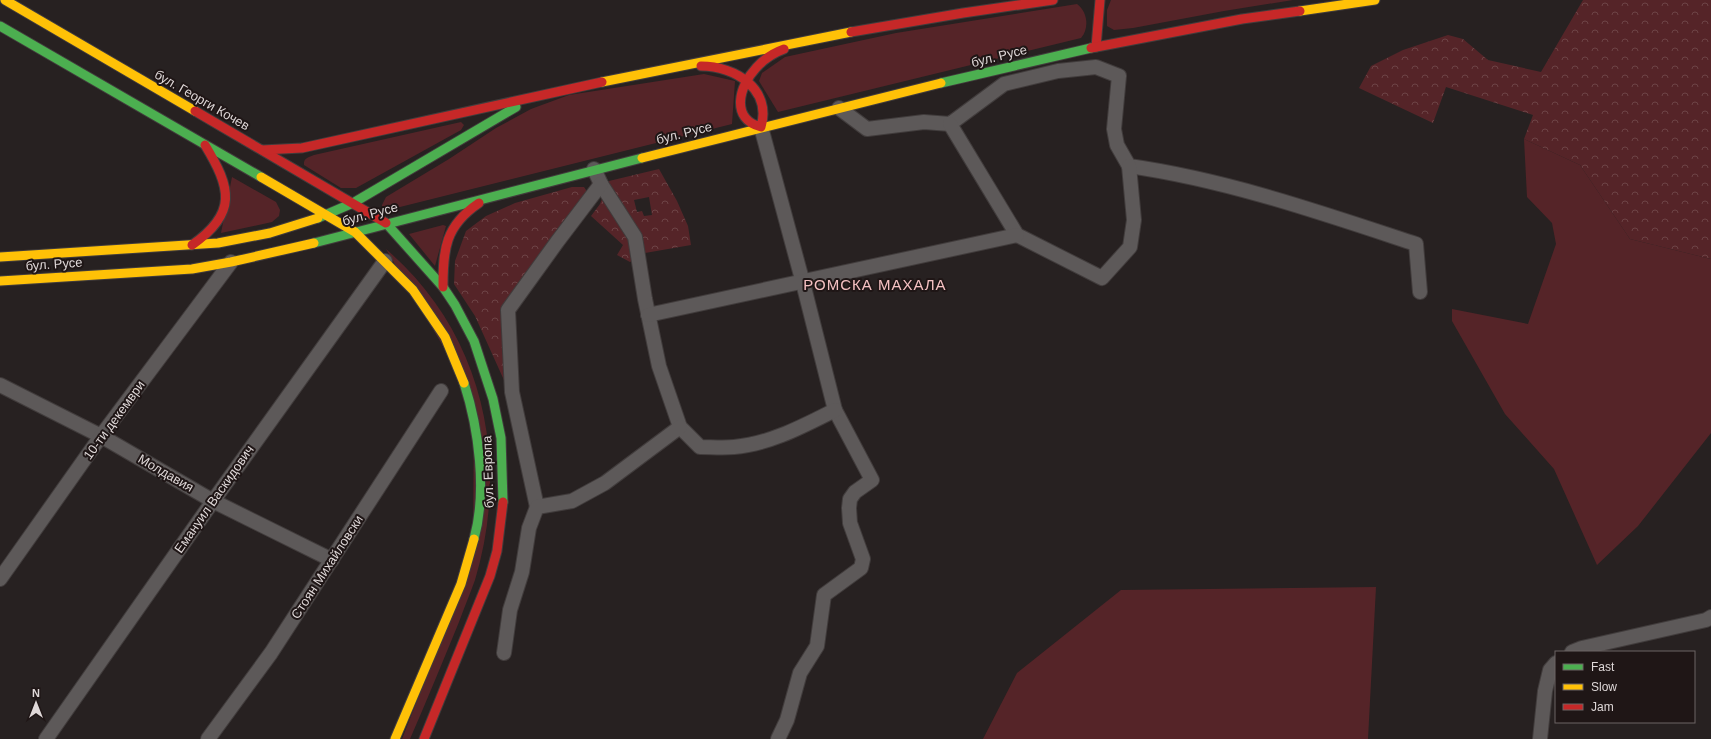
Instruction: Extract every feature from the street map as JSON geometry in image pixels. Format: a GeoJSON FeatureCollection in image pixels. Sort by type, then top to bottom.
{"type":"FeatureCollection","features":[{"type":"Feature","properties":{"kind":"main road","name":"бул. Георги Кочев"},"geometry":{"type":"LineString","coordinates":[[5,0],[386,223]]}},
{"type":"Feature","properties":{"kind":"main road","name":"бул. Русе"},"geometry":{"type":"LineString","coordinates":[[262,150],[302,148],[333,142],[666,67],[816,38],[986,9],[1053,0]]}},
{"type":"Feature","properties":{"kind":"main road"},"geometry":{"type":"LineString","coordinates":[[1096,46],[1100,0]]}},
{"type":"Feature","properties":{"kind":"main road","name":"бул. Русе"},"geometry":{"type":"LineString","coordinates":[[0,281],[192,269],[231,262],[355,232],[761,127],[1096,46],[1242,19],[1375,0]]}},
{"type":"Feature","properties":{"kind":"main road"},"geometry":{"type":"LineString","coordinates":[[0,26],[355,232]]}},
{"type":"Feature","properties":{"kind":"main road"},"geometry":{"type":"LineString","coordinates":[[666,67],[717,66],[731,71],[746,81],[755,91],[762,104],[765,115],[761,127],[747,122],[742,116],[742,100],[746,81],[761,63],[773,53],[816,38]]}},
{"type":"Feature","properties":{"kind":"main road","name":"бул. Русе"},"geometry":{"type":"LineString","coordinates":[[0,257],[192,245],[239,240],[327,216],[354,203],[503,114],[542,96]]}},
{"type":"Feature","properties":{"kind":"main road"},"geometry":{"type":"LineString","coordinates":[[192,245],[215,228],[222,216],[225,201],[226,191],[223,176],[205,145]]}},
{"type":"Feature","properties":{"kind":"main road"},"geometry":{"type":"LineString","coordinates":[[443,287],[444,256],[447,240],[453,227],[459,218],[469,208],[492,196]]}},
{"type":"Feature","properties":{"kind":"main road","name":"бул. Европа"},"geometry":{"type":"LineString","coordinates":[[386,223],[443,287],[455,304],[474,341],[494,399],[498,420],[502,460],[503,506],[497,551],[481,601],[424,739]]}},
{"type":"Feature","properties":{"kind":"main road","name":"бул. Европа"},"geometry":{"type":"LineString","coordinates":[[355,232],[413,290],[445,337],[459,369],[471,406],[478,450],[481,491],[475,538],[461,584],[395,739]]}},
{"type":"Feature","properties":{"kind":"street"},"geometry":{"type":"LineString","coordinates":[[839,108],[867,129],[924,122],[950,124],[1004,84],[1058,71],[1096,67],[1119,76],[1114,129],[1117,145],[1129,166],[1134,220],[1130,247],[1102,278],[1017,235],[950,124]]}},
{"type":"Feature","properties":{"kind":"street"},"geometry":{"type":"LineString","coordinates":[[761,127],[803,282],[835,410],[872,480],[855,492],[850,499],[850,523],[863,559],[861,568],[824,595],[816,646],[800,673],[787,720],[778,739]]}},
{"type":"Feature","properties":{"kind":"street"},"geometry":{"type":"LineString","coordinates":[[1129,166],[1172,172],[1274,199],[1358,224],[1416,244],[1420,292]]}},
{"type":"Feature","properties":{"kind":"street"},"geometry":{"type":"LineString","coordinates":[[594,169],[601,184],[635,237],[648,315],[659,366],[680,427],[700,447],[734,447],[767,440],[805,425],[835,410]]}},
{"type":"Feature","properties":{"kind":"street"},"geometry":{"type":"LineString","coordinates":[[504,653],[510,610],[522,572],[529,528],[537,507],[512,392],[508,310],[601,184]]}},
{"type":"Feature","properties":{"kind":"street"},"geometry":{"type":"LineString","coordinates":[[648,315],[1017,235]]}},
{"type":"Feature","properties":{"kind":"street","name":"Емануил Васкидович"},"geometry":{"type":"LineString","coordinates":[[46,739],[213,501],[385,261]]}},
{"type":"Feature","properties":{"kind":"street","name":"10-ти декември"},"geometry":{"type":"LineString","coordinates":[[0,579],[101,436],[231,262]]}},
{"type":"Feature","properties":{"kind":"street","name":"Молдавия"},"geometry":{"type":"LineString","coordinates":[[0,386],[101,436],[213,501],[332,560]]}},
{"type":"Feature","properties":{"kind":"street","name":"Стоян Михайловски"},"geometry":{"type":"LineString","coordinates":[[208,739],[271,653],[441,391]]}},
{"type":"Feature","properties":{"kind":"street"},"geometry":{"type":"LineString","coordinates":[[537,507],[572,501],[605,483],[680,427]]}},
{"type":"Feature","properties":{"kind":"street"},"geometry":{"type":"LineString","coordinates":[[1574,651],[1706,620],[1711,617]]}},
{"type":"Feature","properties":{"kind":"street"},"geometry":{"type":"LineString","coordinates":[[1540,739],[1545,691],[1550,670],[1555,664]]}},
{"type":"Feature","properties":{"kind":"green space"},"geometry":{"type":"Polygon","coordinates":[[[1111,0],[1293,0],[1114,30],[1107,26],[1107,10],[1111,0]]]}},
{"type":"Feature","properties":{"kind":"green space"},"geometry":{"type":"Polygon","coordinates":[[[1583,0],[1711,0],[1711,259],[1630,239],[1580,165],[1524,139],[1533,115],[1446,87],[1433,123],[1359,88],[1371,66],[1403,50],[1448,35],[1463,39],[1488,60],[1541,72],[1583,0]]]}},
{"type":"Feature","properties":{"kind":"green space"},"geometry":{"type":"Polygon","coordinates":[[[1077,4],[1083,11],[1086,20],[1086,29],[1081,38],[778,112],[759,81],[762,73],[785,57],[896,33],[1077,4]]]}},
{"type":"Feature","properties":{"kind":"green space"},"geometry":{"type":"Polygon","coordinates":[[[704,74],[735,81],[732,124],[385,211],[382,208],[386,197],[449,159],[496,128],[531,109],[569,95],[704,74]]]}},
{"type":"Feature","properties":{"kind":"green space"},"geometry":{"type":"Polygon","coordinates":[[[461,122],[464,125],[461,130],[356,188],[341,188],[304,165],[305,159],[314,155],[461,122]]]}},
{"type":"Feature","properties":{"kind":"green space"},"geometry":{"type":"Polygon","coordinates":[[[1524,139],[1580,165],[1630,239],[1711,259],[1711,433],[1638,526],[1597,565],[1554,469],[1505,414],[1452,321],[1452,309],[1528,324],[1556,244],[1552,223],[1527,197],[1524,139]]]}},
{"type":"Feature","properties":{"kind":"green space"},"geometry":{"type":"Polygon","coordinates":[[[659,169],[677,201],[688,226],[691,245],[645,253],[630,262],[617,255],[623,245],[591,216],[600,204],[609,181],[659,169]],[[649,197],[634,200],[637,212],[642,211],[644,216],[652,215],[649,197]]]}},
{"type":"Feature","properties":{"kind":"green space"},"geometry":{"type":"Polygon","coordinates":[[[232,177],[276,202],[280,210],[279,216],[272,222],[221,233],[232,177]]]}},
{"type":"Feature","properties":{"kind":"green space"},"geometry":{"type":"Polygon","coordinates":[[[572,187],[584,187],[588,193],[505,304],[508,389],[475,316],[454,284],[455,261],[466,231],[486,216],[515,203],[572,187]]]}},
{"type":"Feature","properties":{"kind":"green space"},"geometry":{"type":"Polygon","coordinates":[[[443,225],[446,226],[435,266],[409,234],[443,225]]]}},
{"type":"Feature","properties":{"kind":"green space"},"geometry":{"type":"Polygon","coordinates":[[[386,249],[419,282],[446,319],[466,359],[480,401],[488,444],[490,489],[485,535],[475,580],[410,739],[402,739],[473,558],[474,399],[386,249]]]}},
{"type":"Feature","properties":{"kind":"green space"},"geometry":{"type":"Polygon","coordinates":[[[1376,587],[1368,739],[983,739],[1017,673],[1121,590],[1376,587]]]}},
{"type":"Feature","properties":{"kind":"traffic: fast"},"geometry":{"type":"LineString","coordinates":[[0,26],[261,177]]}},
{"type":"Feature","properties":{"kind":"traffic: fast"},"geometry":{"type":"LineString","coordinates":[[941,83],[1091,48]]}},
{"type":"Feature","properties":{"kind":"traffic: fast"},"geometry":{"type":"LineString","coordinates":[[318,218],[353,203],[516,107]]}},
{"type":"Feature","properties":{"kind":"traffic: fast"},"geometry":{"type":"LineString","coordinates":[[314,243],[642,158]]}},
{"type":"Feature","properties":{"kind":"traffic: fast"},"geometry":{"type":"LineString","coordinates":[[386,223],[443,287],[455,305],[474,341],[493,399],[501,438],[503,502]]}},
{"type":"Feature","properties":{"kind":"traffic: fast"},"geometry":{"type":"LineString","coordinates":[[464,383],[474,420],[480,461],[480,501],[474,539]]}},
{"type":"Feature","properties":{"kind":"traffic: slow"},"geometry":{"type":"LineString","coordinates":[[5,0],[195,111]]}},
{"type":"Feature","properties":{"kind":"traffic: slow"},"geometry":{"type":"LineString","coordinates":[[1300,11],[1375,0]]}},
{"type":"Feature","properties":{"kind":"traffic: slow"},"geometry":{"type":"LineString","coordinates":[[602,82],[851,32]]}},
{"type":"Feature","properties":{"kind":"traffic: slow"},"geometry":{"type":"LineString","coordinates":[[642,158],[941,83]]}},
{"type":"Feature","properties":{"kind":"traffic: slow"},"geometry":{"type":"LineString","coordinates":[[261,177],[355,232],[413,290],[445,337],[464,383]]}},
{"type":"Feature","properties":{"kind":"traffic: slow"},"geometry":{"type":"LineString","coordinates":[[0,257],[218,243],[270,233],[318,218]]}},
{"type":"Feature","properties":{"kind":"traffic: slow"},"geometry":{"type":"LineString","coordinates":[[0,281],[192,269],[231,262],[314,243]]}},
{"type":"Feature","properties":{"kind":"traffic: slow"},"geometry":{"type":"LineString","coordinates":[[395,739],[461,584],[474,539]]}},
{"type":"Feature","properties":{"kind":"traffic: jam"},"geometry":{"type":"LineString","coordinates":[[851,32],[963,13],[1053,0]]}},
{"type":"Feature","properties":{"kind":"traffic: jam"},"geometry":{"type":"LineString","coordinates":[[1096,47],[1100,0]]}},
{"type":"Feature","properties":{"kind":"traffic: jam"},"geometry":{"type":"LineString","coordinates":[[1091,48],[1242,19],[1300,11]]}},
{"type":"Feature","properties":{"kind":"traffic: jam"},"geometry":{"type":"LineString","coordinates":[[701,66],[726,70],[738,75],[748,82],[756,91],[761,101],[763,113],[761,127],[751,123],[741,110],[740,101],[742,92],[745,84],[750,75],[759,65],[776,52],[784,49]]}},
{"type":"Feature","properties":{"kind":"traffic: jam"},"geometry":{"type":"LineString","coordinates":[[262,150],[302,148],[602,82]]}},
{"type":"Feature","properties":{"kind":"traffic: jam"},"geometry":{"type":"LineString","coordinates":[[195,111],[386,223]]}},
{"type":"Feature","properties":{"kind":"traffic: jam"},"geometry":{"type":"LineString","coordinates":[[192,245],[207,233],[217,222],[223,211],[226,199],[220,174],[205,145]]}},
{"type":"Feature","properties":{"kind":"traffic: jam"},"geometry":{"type":"LineString","coordinates":[[443,287],[445,250],[448,239],[459,220],[479,203]]}},
{"type":"Feature","properties":{"kind":"traffic: jam"},"geometry":{"type":"LineString","coordinates":[[424,739],[490,576],[497,551],[503,502]]}},
{"type":"Feature","properties":{"kind":"district","name":"РОМСКА МАХАЛА"},"geometry":{"type":"Point","coordinates":[875,284]}}]}
